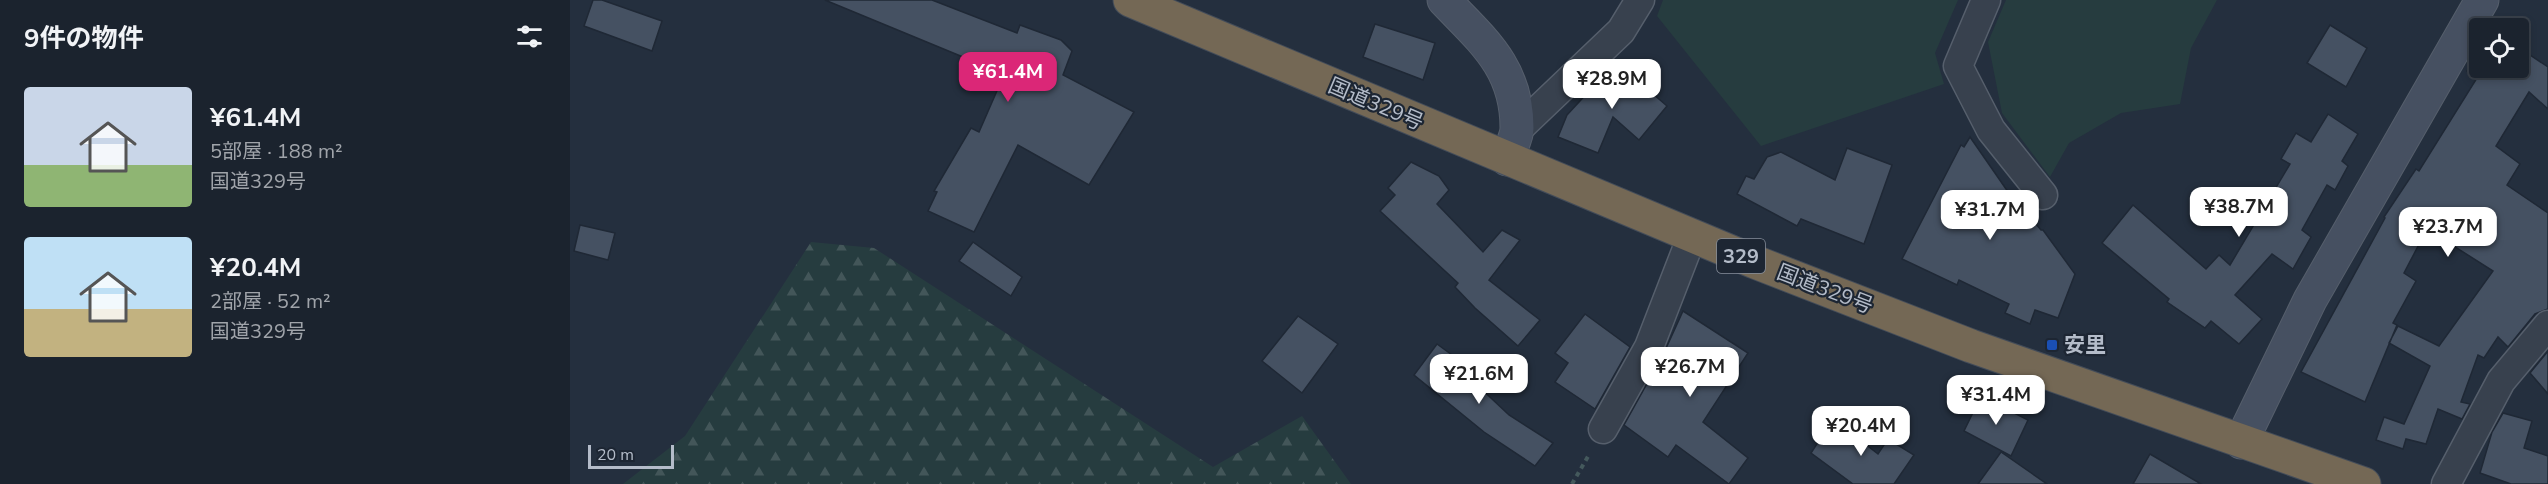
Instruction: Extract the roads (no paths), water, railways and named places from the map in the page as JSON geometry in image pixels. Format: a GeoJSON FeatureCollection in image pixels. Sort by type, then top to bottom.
{"type":"FeatureCollection","features":[{"type":"Feature","properties":{"kind":"highway","name":"国道329号"},"geometry":{"type":"LineString","coordinates":[[1130,0],[1512,144],[1692,236],[1971,346],[2364,484]]}},
{"type":"Feature","properties":{"kind":"street"},"geometry":{"type":"LineString","coordinates":[[1444,0],[1497,57],[1510,83],[1512,144]]}},
{"type":"Feature","properties":{"kind":"street"},"geometry":{"type":"LineString","coordinates":[[1512,144],[1621,31],[1640,0]]}},
{"type":"Feature","properties":{"kind":"street"},"geometry":{"type":"LineString","coordinates":[[1986,0],[1958,66],[1991,130],[2043,195]]}},
{"type":"Feature","properties":{"kind":"street"},"geometry":{"type":"LineString","coordinates":[[2241,442],[2310,300],[2482,0]]}},
{"type":"Feature","properties":{"kind":"street"},"geometry":{"type":"LineString","coordinates":[[1603,429],[1649,347],[1692,236]]}},
{"type":"Feature","properties":{"kind":"street"},"geometry":{"type":"LineString","coordinates":[[2446,484],[2501,381],[2548,325]]}},
{"type":"Feature","properties":{"kind":"place","name":"安里"},"geometry":{"type":"Point","coordinates":[2052,345]}}]}
